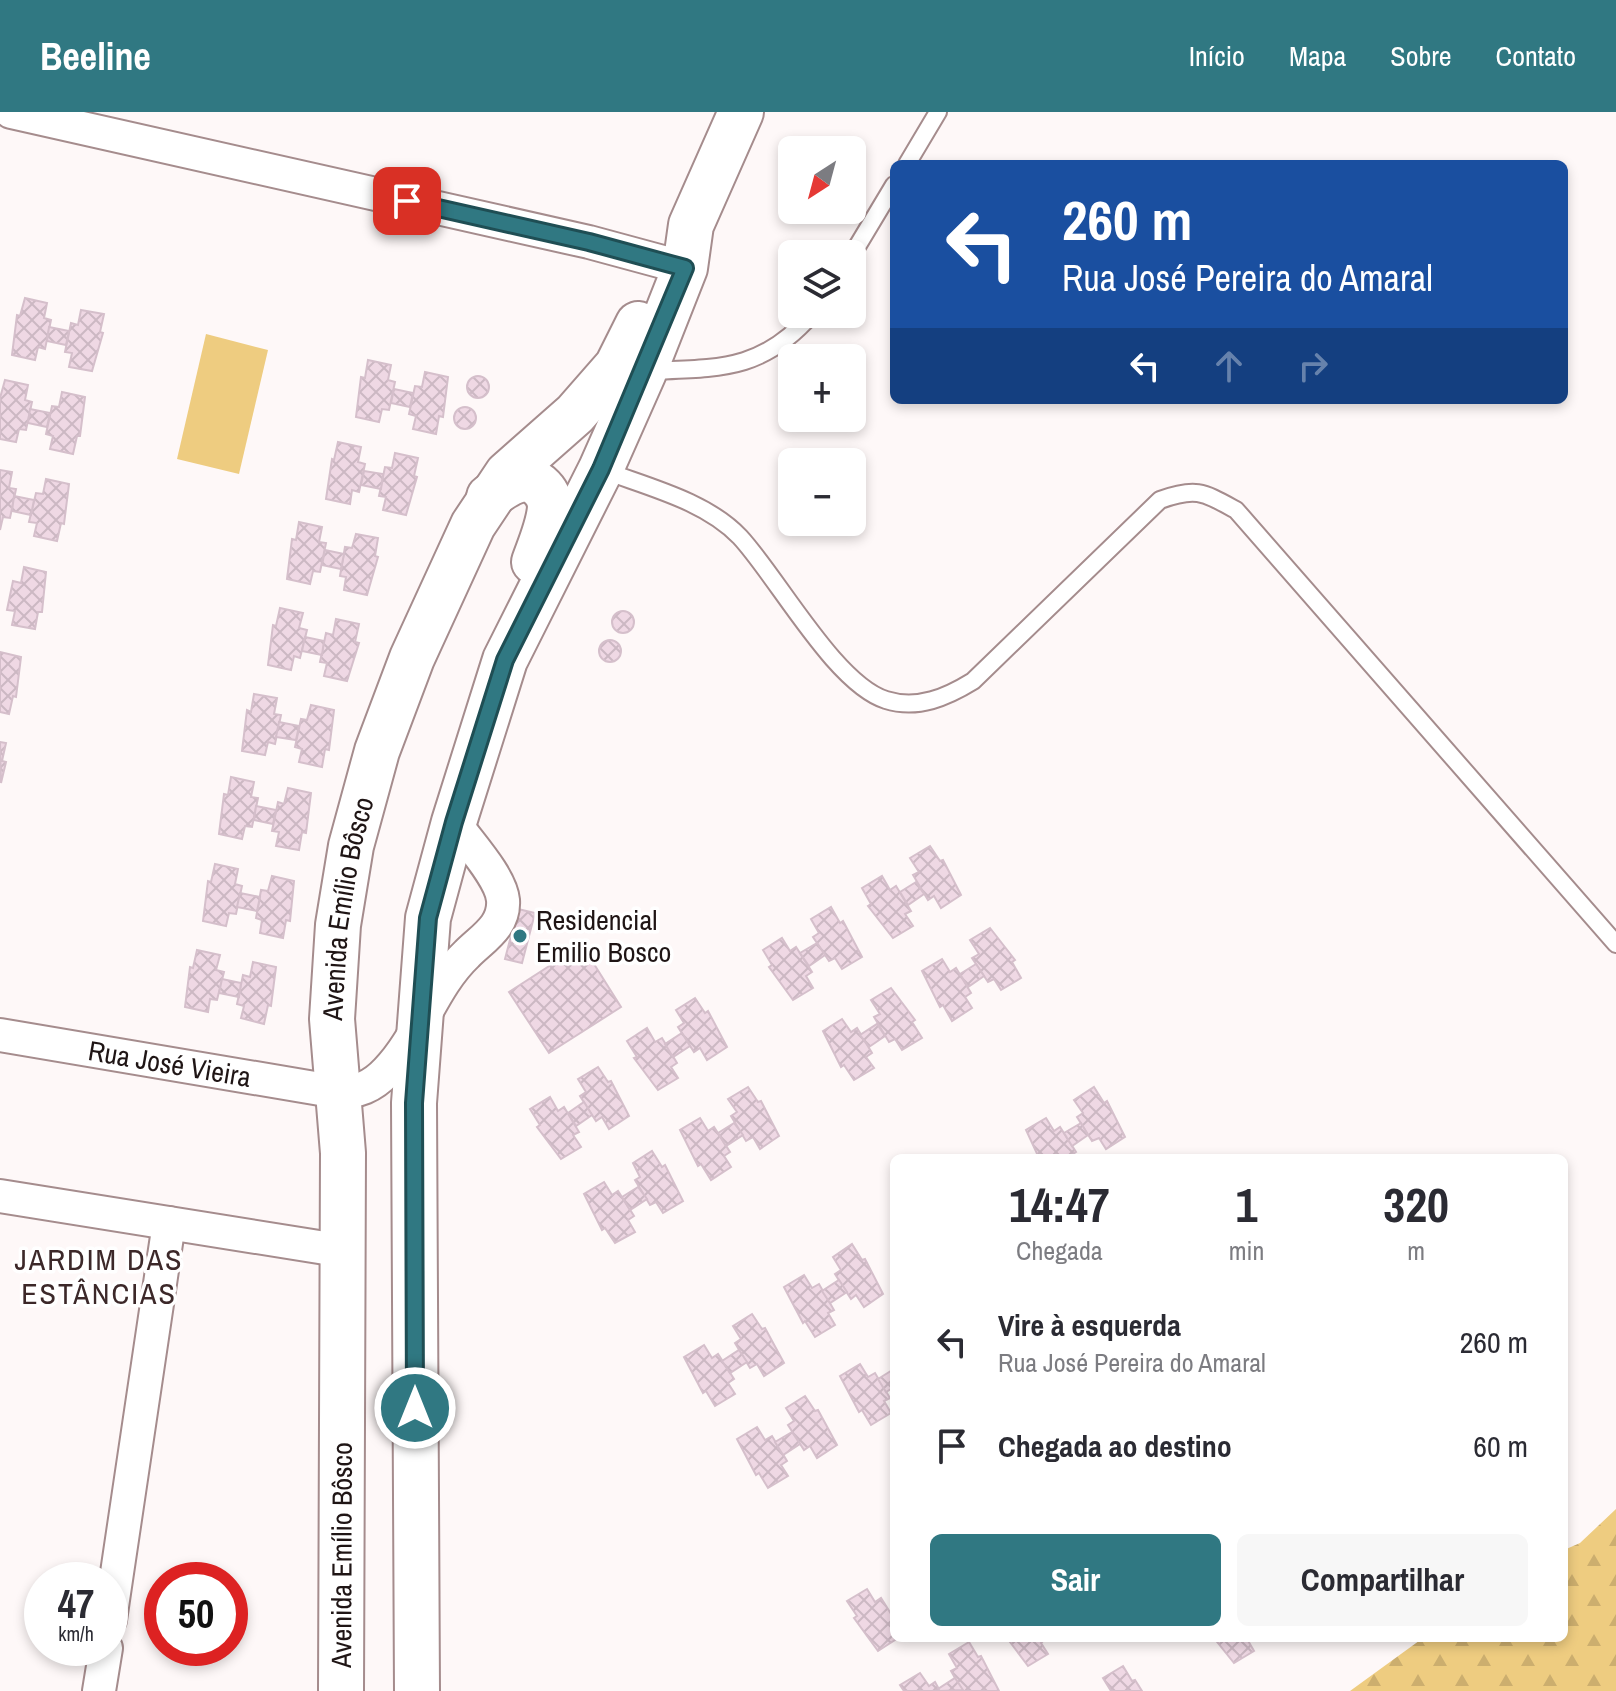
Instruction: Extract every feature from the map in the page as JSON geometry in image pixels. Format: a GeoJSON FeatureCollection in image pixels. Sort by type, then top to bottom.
{"type":"FeatureCollection","features":[{"type":"Feature","properties":{"kind":"main road","name":"Avenida Emílio Bôsco"},"geometry":{"type":"LineString","coordinates":[[341,1691],[343,1153],[333,1003],[338,925],[351,846],[377,751],[412,658],[473,525],[507,474],[575,414],[617,366],[672,264],[741,112]]}},
{"type":"Feature","properties":{"kind":"main road","name":"Avenida Emílio Bôsco"},"geometry":{"type":"LineString","coordinates":[[417,1691],[414,1103],[428,918],[454,822],[505,660],[601,469],[644,372],[672,264]]}},
{"type":"Feature","properties":{"kind":"main road"},"geometry":{"type":"LineString","coordinates":[[489,497],[521,479],[536,482],[546,492],[550,506],[505,660]]}},
{"type":"Feature","properties":{"kind":"street"},"geometry":{"type":"LineString","coordinates":[[11,112],[589,242],[672,264]]}},
{"type":"Feature","properties":{"kind":"street"},"geometry":{"type":"LineString","coordinates":[[338,1092],[358,1092],[386,1072],[452,972],[495,928],[502,914],[503,898],[496,883],[454,822]]}},
{"type":"Feature","properties":{"kind":"street","name":"Rua José Vieira"},"geometry":{"type":"LineString","coordinates":[[0,1035],[338,1092]]}},
{"type":"Feature","properties":{"kind":"street"},"geometry":{"type":"LineString","coordinates":[[0,1196],[344,1251]]}},
{"type":"Feature","properties":{"kind":"street"},"geometry":{"type":"LineString","coordinates":[[119,1562],[169,1223]]}},
{"type":"Feature","properties":{"kind":"street"},"geometry":{"type":"LineString","coordinates":[[99,1691],[103,1666]]}},
{"type":"Feature","properties":{"kind":"lane"},"geometry":{"type":"LineString","coordinates":[[909,160],[938,112]]}},
{"type":"Feature","properties":{"kind":"lane"},"geometry":{"type":"LineString","coordinates":[[861,240],[890,192]]}},
{"type":"Feature","properties":{"kind":"lane"},"geometry":{"type":"LineString","coordinates":[[644,372],[738,364],[771,351],[800,328]]}},
{"type":"Feature","properties":{"kind":"lane"},"geometry":{"type":"LineString","coordinates":[[601,469],[688,503],[739,536],[829,654],[858,685],[886,700],[921,704],[951,695],[973,681],[1160,500],[1185,491],[1208,494],[1236,510],[1616,944]]}},
{"type":"Feature","properties":{"kind":"green space"},"geometry":{"type":"Polygon","coordinates":[[[206,334],[268,350],[239,474],[177,459],[206,334]]]}},
{"type":"Feature","properties":{"kind":"green space"},"geometry":{"type":"Polygon","coordinates":[[[1616,1509],[1616,1691],[1350,1691],[1417,1642],[1568,1642],[1568,1548],[1580,1543],[1616,1509]]]}},
{"type":"Feature","properties":{"kind":"building"},"geometry":{"type":"Polygon","coordinates":[[[25,298],[47,303],[44,318],[51,320],[45,349],[38,347],[35,360],[12,355],[17,315],[20,316],[25,298]]]}},
{"type":"Feature","properties":{"kind":"building"},"geometry":{"type":"Polygon","coordinates":[[[81,310],[104,314],[100,332],[103,333],[92,371],[69,367],[72,353],[65,352],[71,323],[78,325],[81,310]]]}},
{"type":"Feature","properties":{"kind":"building"},"geometry":{"type":"Polygon","coordinates":[[[49,327],[69,331],[66,345],[47,341],[49,327]]]}},
{"type":"Feature","properties":{"kind":"building"},"geometry":{"type":"Polygon","coordinates":[[[368,360],[391,365],[388,380],[395,382],[389,410],[382,409],[379,422],[356,417],[361,377],[365,378],[368,360]]]}},
{"type":"Feature","properties":{"kind":"building"},"geometry":{"type":"Polygon","coordinates":[[[425,372],[448,377],[443,417],[439,416],[436,434],[413,429],[416,416],[409,414],[415,386],[422,387],[425,372]]]}},
{"type":"Feature","properties":{"kind":"building"},"geometry":{"type":"Polygon","coordinates":[[[478,376],[486,379],[489,387],[486,395],[478,398],[470,395],[467,387],[470,379],[478,376]]]}},
{"type":"Feature","properties":{"kind":"building"},"geometry":{"type":"Polygon","coordinates":[[[5,380],[28,385],[25,400],[32,402],[26,430],[19,429],[16,442],[0,439],[0,398],[5,380]]]}},
{"type":"Feature","properties":{"kind":"building"},"geometry":{"type":"Polygon","coordinates":[[[394,389],[413,393],[410,407],[391,403],[394,389]]]}},
{"type":"Feature","properties":{"kind":"building"},"geometry":{"type":"Polygon","coordinates":[[[62,392],[85,397],[80,436],[77,436],[73,454],[50,449],[53,436],[46,434],[52,406],[59,407],[62,392]]]}},
{"type":"Feature","properties":{"kind":"building"},"geometry":{"type":"Polygon","coordinates":[[[465,407],[473,410],[476,418],[473,426],[465,429],[457,426],[454,418],[457,410],[465,407]]]}},
{"type":"Feature","properties":{"kind":"building"},"geometry":{"type":"Polygon","coordinates":[[[30,409],[50,413],[47,427],[28,423],[30,409]]]}},
{"type":"Feature","properties":{"kind":"building"},"geometry":{"type":"Polygon","coordinates":[[[338,442],[361,447],[358,462],[365,464],[359,492],[352,490],[350,504],[326,499],[338,442]]]}},
{"type":"Feature","properties":{"kind":"building"},"geometry":{"type":"Polygon","coordinates":[[[395,453],[418,458],[414,476],[417,477],[406,515],[383,510],[386,497],[379,496],[385,467],[392,468],[395,453]]]}},
{"type":"Feature","properties":{"kind":"building"},"geometry":{"type":"Polygon","coordinates":[[[0,470],[12,472],[9,488],[16,489],[10,518],[3,517],[0,530],[0,470]]]}},
{"type":"Feature","properties":{"kind":"building"},"geometry":{"type":"Polygon","coordinates":[[[364,471],[383,474],[381,489],[361,485],[364,471]]]}},
{"type":"Feature","properties":{"kind":"building"},"geometry":{"type":"Polygon","coordinates":[[[46,479],[69,484],[64,524],[61,523],[57,541],[34,536],[37,523],[29,522],[36,493],[43,494],[46,479]]]}},
{"type":"Feature","properties":{"kind":"building"},"geometry":{"type":"Polygon","coordinates":[[[14,496],[34,500],[31,515],[12,511],[14,496]]]}},
{"type":"Feature","properties":{"kind":"building"},"geometry":{"type":"Polygon","coordinates":[[[299,522],[322,527],[319,542],[326,543],[320,572],[313,571],[310,584],[287,579],[292,539],[296,540],[299,522]]]}},
{"type":"Feature","properties":{"kind":"building"},"geometry":{"type":"Polygon","coordinates":[[[356,534],[378,538],[375,556],[378,557],[367,595],[344,590],[346,577],[340,576],[345,547],[352,548],[356,534]]]}},
{"type":"Feature","properties":{"kind":"building"},"geometry":{"type":"Polygon","coordinates":[[[325,550],[344,554],[341,569],[322,565],[325,550]]]}},
{"type":"Feature","properties":{"kind":"building"},"geometry":{"type":"Polygon","coordinates":[[[24,567],[46,572],[42,612],[38,612],[35,629],[12,625],[15,611],[7,610],[13,581],[21,583],[24,567]]]}},
{"type":"Feature","properties":{"kind":"building"},"geometry":{"type":"Polygon","coordinates":[[[280,608],[303,613],[299,628],[307,630],[300,658],[294,656],[291,670],[268,665],[273,625],[276,626],[280,608]]]}},
{"type":"Feature","properties":{"kind":"building"},"geometry":{"type":"Polygon","coordinates":[[[623,611],[631,614],[634,622],[631,630],[623,633],[615,630],[612,622],[615,614],[623,611]]]}},
{"type":"Feature","properties":{"kind":"building"},"geometry":{"type":"Polygon","coordinates":[[[336,619],[359,624],[355,642],[359,643],[347,681],[324,676],[327,663],[320,662],[326,633],[333,635],[336,619]]]}},
{"type":"Feature","properties":{"kind":"building"},"geometry":{"type":"Polygon","coordinates":[[[305,637],[324,641],[322,655],[302,651],[305,637]]]}},
{"type":"Feature","properties":{"kind":"building"},"geometry":{"type":"Polygon","coordinates":[[[610,640],[618,643],[621,651],[618,659],[610,662],[602,659],[599,651],[602,643],[610,640]]]}},
{"type":"Feature","properties":{"kind":"building"},"geometry":{"type":"Polygon","coordinates":[[[0,652],[21,657],[16,697],[13,696],[9,714],[0,712],[0,652]]]}},
{"type":"Feature","properties":{"kind":"building"},"geometry":{"type":"Polygon","coordinates":[[[254,694],[277,698],[274,714],[281,715],[275,744],[268,742],[265,755],[242,751],[247,710],[251,712],[254,694]]]}},
{"type":"Feature","properties":{"kind":"building"},"geometry":{"type":"Polygon","coordinates":[[[311,705],[334,710],[329,750],[325,749],[322,767],[299,762],[302,749],[295,747],[301,719],[307,720],[311,705]]]}},
{"type":"Feature","properties":{"kind":"building"},"geometry":{"type":"Polygon","coordinates":[[[279,722],[299,726],[296,740],[276,737],[279,722]]]}},
{"type":"Feature","properties":{"kind":"building"},"geometry":{"type":"Polygon","coordinates":[[[0,742],[6,743],[1,783],[0,742]]]}},
{"type":"Feature","properties":{"kind":"building"},"geometry":{"type":"Polygon","coordinates":[[[231,777],[254,782],[251,797],[258,798],[252,827],[245,826],[242,839],[219,834],[224,794],[228,795],[231,777]]]}},
{"type":"Feature","properties":{"kind":"building"},"geometry":{"type":"Polygon","coordinates":[[[288,788],[311,793],[306,833],[302,832],[299,850],[276,846],[279,832],[272,831],[278,802],[284,804],[288,788]]]}},
{"type":"Feature","properties":{"kind":"building"},"geometry":{"type":"Polygon","coordinates":[[[256,806],[276,810],[273,824],[254,820],[256,806]]]}},
{"type":"Feature","properties":{"kind":"building"},"geometry":{"type":"Polygon","coordinates":[[[930,846],[940,861],[943,860],[961,895],[941,908],[934,896],[928,900],[913,875],[919,872],[910,858],[930,846]]]}},
{"type":"Feature","properties":{"kind":"building"},"geometry":{"type":"Polygon","coordinates":[[[215,864],[238,869],[235,884],[242,886],[236,914],[229,913],[226,926],[203,921],[208,881],[211,882],[215,864]]]}},
{"type":"Feature","properties":{"kind":"building"},"geometry":{"type":"Polygon","coordinates":[[[272,876],[294,881],[290,921],[286,920],[283,938],[260,933],[262,920],[256,918],[261,890],[268,891],[272,876]]]}},
{"type":"Feature","properties":{"kind":"building"},"geometry":{"type":"Polygon","coordinates":[[[882,876],[890,890],[896,886],[911,911],[905,914],[913,926],[893,938],[868,906],[871,904],[862,888],[882,876]]]}},
{"type":"Feature","properties":{"kind":"building"},"geometry":{"type":"Polygon","coordinates":[[[916,882],[924,894],[908,905],[900,892],[916,882]]]}},
{"type":"Feature","properties":{"kind":"building"},"geometry":{"type":"Polygon","coordinates":[[[240,893],[260,897],[257,911],[237,907],[240,893]]]}},
{"type":"Feature","properties":{"kind":"building"},"geometry":{"type":"Polygon","coordinates":[[[831,907],[840,923],[843,921],[862,957],[842,969],[835,958],[829,961],[813,937],[819,933],[811,919],[831,907]]]}},
{"type":"Feature","properties":{"kind":"building","name":"Residencial Emilio Bosco"},"geometry":{"type":"Polygon","coordinates":[[[518,909],[535,913],[522,963],[505,959],[518,909]]]}},
{"type":"Feature","properties":{"kind":"building"},"geometry":{"type":"Polygon","coordinates":[[[990,928],[1015,960],[1012,962],[1021,978],[1001,990],[994,979],[988,982],[972,958],[979,954],[970,940],[990,928]]]}},
{"type":"Feature","properties":{"kind":"building"},"geometry":{"type":"Polygon","coordinates":[[[782,938],[790,951],[796,947],[812,972],[806,976],[813,988],[793,1000],[769,967],[772,965],[763,950],[782,938]]]}},
{"type":"Feature","properties":{"kind":"building"},"geometry":{"type":"Polygon","coordinates":[[[817,943],[825,955],[809,966],[800,953],[817,943]]]}},
{"type":"Feature","properties":{"kind":"building"},"geometry":{"type":"Polygon","coordinates":[[[582,945],[621,1007],[549,1053],[509,992],[582,945]]]}},
{"type":"Feature","properties":{"kind":"building"},"geometry":{"type":"Polygon","coordinates":[[[197,950],[220,955],[216,970],[224,972],[217,1000],[210,999],[208,1012],[185,1007],[190,967],[193,968],[197,950]]]}},
{"type":"Feature","properties":{"kind":"building"},"geometry":{"type":"Polygon","coordinates":[[[942,959],[950,972],[956,968],[971,993],[965,997],[972,1008],[952,1021],[943,1005],[940,1007],[922,971],[942,959]]]}},
{"type":"Feature","properties":{"kind":"building"},"geometry":{"type":"Polygon","coordinates":[[[253,962],[276,967],[271,1006],[268,1005],[264,1024],[241,1018],[244,1006],[237,1004],[243,975],[250,977],[253,962]]]}},
{"type":"Feature","properties":{"kind":"building"},"geometry":{"type":"Polygon","coordinates":[[[976,964],[984,976],[968,987],[960,974],[976,964]]]}},
{"type":"Feature","properties":{"kind":"building"},"geometry":{"type":"Polygon","coordinates":[[[222,979],[241,983],[239,997],[219,993],[222,979]]]}},
{"type":"Feature","properties":{"kind":"building"},"geometry":{"type":"Polygon","coordinates":[[[891,988],[915,1020],[912,1022],[922,1038],[902,1050],[895,1039],[889,1042],[874,1017],[880,1014],[871,1000],[891,988]]]}},
{"type":"Feature","properties":{"kind":"building"},"geometry":{"type":"Polygon","coordinates":[[[695,998],[705,1013],[708,1011],[727,1047],[707,1060],[700,1048],[694,1052],[678,1027],[684,1023],[676,1010],[695,998]]]}},
{"type":"Feature","properties":{"kind":"building"},"geometry":{"type":"Polygon","coordinates":[[[842,1019],[851,1032],[857,1028],[872,1053],[866,1057],[874,1068],[854,1080],[844,1065],[841,1067],[823,1031],[842,1019]]]}},
{"type":"Feature","properties":{"kind":"building"},"geometry":{"type":"Polygon","coordinates":[[[877,1024],[885,1036],[869,1047],[860,1035],[877,1024]]]}},
{"type":"Feature","properties":{"kind":"building"},"geometry":{"type":"Polygon","coordinates":[[[647,1028],[655,1042],[662,1038],[677,1063],[671,1067],[678,1078],[658,1090],[634,1058],[637,1057],[627,1041],[647,1028]]]}},
{"type":"Feature","properties":{"kind":"building"},"geometry":{"type":"Polygon","coordinates":[[[682,1033],[690,1046],[673,1057],[665,1044],[682,1033]]]}},
{"type":"Feature","properties":{"kind":"building"},"geometry":{"type":"Polygon","coordinates":[[[598,1067],[608,1082],[611,1081],[629,1116],[609,1129],[602,1117],[596,1121],[580,1096],[586,1092],[578,1079],[598,1067]]]}},
{"type":"Feature","properties":{"kind":"building"},"geometry":{"type":"Polygon","coordinates":[[[748,1087],[758,1102],[761,1101],[779,1136],[760,1149],[753,1137],[746,1141],[731,1116],[737,1112],[728,1099],[748,1087]]]}},
{"type":"Feature","properties":{"kind":"building"},"geometry":{"type":"Polygon","coordinates":[[[1094,1087],[1104,1103],[1107,1101],[1125,1137],[1106,1149],[1099,1138],[1092,1141],[1077,1117],[1083,1113],[1074,1100],[1094,1087]]]}},
{"type":"Feature","properties":{"kind":"building"},"geometry":{"type":"Polygon","coordinates":[[[550,1097],[558,1111],[564,1107],[579,1132],[573,1135],[581,1147],[561,1159],[537,1127],[540,1125],[530,1109],[550,1097]]]}},
{"type":"Feature","properties":{"kind":"building"},"geometry":{"type":"Polygon","coordinates":[[[584,1102],[592,1115],[576,1126],[568,1113],[584,1102]]]}},
{"type":"Feature","properties":{"kind":"building"},"geometry":{"type":"Polygon","coordinates":[[[700,1118],[708,1131],[714,1127],[730,1152],[724,1156],[731,1167],[711,1180],[701,1164],[698,1166],[680,1130],[700,1118]]]}},
{"type":"Feature","properties":{"kind":"building"},"geometry":{"type":"Polygon","coordinates":[[[1046,1118],[1054,1131],[1060,1127],[1076,1152],[1037,1154],[1026,1130],[1046,1118]]]}},
{"type":"Feature","properties":{"kind":"building"},"geometry":{"type":"Polygon","coordinates":[[[734,1123],[743,1135],[726,1146],[718,1133],[734,1123]]]}},
{"type":"Feature","properties":{"kind":"building"},"geometry":{"type":"Polygon","coordinates":[[[1081,1123],[1088,1135],[1072,1146],[1064,1133],[1081,1123]]]}},
{"type":"Feature","properties":{"kind":"building"},"geometry":{"type":"Polygon","coordinates":[[[652,1151],[662,1167],[665,1165],[683,1201],[663,1213],[656,1202],[650,1205],[635,1180],[640,1177],[633,1163],[652,1151]]]}},
{"type":"Feature","properties":{"kind":"building"},"geometry":{"type":"Polygon","coordinates":[[[604,1182],[612,1195],[618,1191],[634,1216],[628,1220],[635,1232],[615,1243],[605,1228],[602,1230],[584,1194],[604,1182]]]}},
{"type":"Feature","properties":{"kind":"building"},"geometry":{"type":"Polygon","coordinates":[[[638,1187],[647,1199],[630,1210],[622,1197],[638,1187]]]}},
{"type":"Feature","properties":{"kind":"building"},"geometry":{"type":"Polygon","coordinates":[[[852,1244],[862,1260],[865,1259],[883,1294],[864,1307],[856,1295],[851,1299],[835,1274],[841,1270],[833,1257],[852,1244]]]}},
{"type":"Feature","properties":{"kind":"building"},"geometry":{"type":"Polygon","coordinates":[[[804,1275],[812,1288],[819,1284],[834,1310],[828,1313],[835,1325],[815,1337],[805,1321],[803,1323],[784,1287],[804,1275]]]}},
{"type":"Feature","properties":{"kind":"building"},"geometry":{"type":"Polygon","coordinates":[[[839,1280],[847,1292],[830,1303],[822,1291],[839,1280]]]}},
{"type":"Feature","properties":{"kind":"building"},"geometry":{"type":"Polygon","coordinates":[[[752,1314],[762,1329],[765,1328],[784,1363],[764,1376],[757,1364],[750,1368],[735,1343],[741,1339],[733,1326],[752,1314]]]}},
{"type":"Feature","properties":{"kind":"building"},"geometry":{"type":"Polygon","coordinates":[[[704,1345],[712,1358],[718,1354],[734,1379],[728,1383],[735,1394],[715,1406],[706,1391],[703,1393],[684,1357],[704,1345]]]}},
{"type":"Feature","properties":{"kind":"building"},"geometry":{"type":"Polygon","coordinates":[[[739,1350],[747,1362],[730,1373],[722,1361],[739,1350]]]}},
{"type":"Feature","properties":{"kind":"building"},"geometry":{"type":"Polygon","coordinates":[[[860,1364],[868,1377],[875,1373],[890,1398],[884,1401],[890,1414],[871,1425],[862,1410],[859,1412],[840,1376],[860,1364]]]}},
{"type":"Feature","properties":{"kind":"building"},"geometry":{"type":"Polygon","coordinates":[[[890,1372],[890,1390],[886,1392],[878,1379],[890,1372]]]}},
{"type":"Feature","properties":{"kind":"building"},"geometry":{"type":"Polygon","coordinates":[[[805,1396],[815,1411],[818,1410],[837,1445],[817,1458],[810,1446],[804,1450],[788,1425],[794,1421],[786,1408],[805,1396]]]}},
{"type":"Feature","properties":{"kind":"building"},"geometry":{"type":"Polygon","coordinates":[[[757,1427],[765,1440],[772,1436],[787,1461],[781,1465],[788,1476],[768,1488],[759,1473],[756,1475],[737,1439],[757,1427]]]}},
{"type":"Feature","properties":{"kind":"building"},"geometry":{"type":"Polygon","coordinates":[[[792,1432],[800,1444],[783,1455],[775,1442],[792,1432]]]}},
{"type":"Feature","properties":{"kind":"building"},"geometry":{"type":"Polygon","coordinates":[[[867,1589],[875,1602],[881,1598],[890,1612],[892,1642],[878,1651],[854,1618],[857,1616],[847,1601],[867,1589]]]}},
{"type":"Feature","properties":{"kind":"building"},"geometry":{"type":"Polygon","coordinates":[[[969,1642],[978,1657],[981,1656],[999,1691],[963,1691],[955,1678],[951,1671],[957,1668],[949,1654],[969,1642]]]}},
{"type":"Feature","properties":{"kind":"building"},"geometry":{"type":"Polygon","coordinates":[[[1010,1642],[1042,1642],[1048,1654],[1028,1666],[1010,1642]]]}},
{"type":"Feature","properties":{"kind":"building"},"geometry":{"type":"Polygon","coordinates":[[[1217,1642],[1249,1642],[1254,1651],[1234,1663],[1217,1642]]]}},
{"type":"Feature","properties":{"kind":"building"},"geometry":{"type":"Polygon","coordinates":[[[1123,1666],[1142,1691],[1111,1691],[1103,1678],[1123,1666]]]}},
{"type":"Feature","properties":{"kind":"building"},"geometry":{"type":"Polygon","coordinates":[[[920,1673],[929,1686],[935,1682],[940,1691],[904,1691],[900,1685],[920,1673]]]}},
{"type":"Feature","properties":{"kind":"building"},"geometry":{"type":"Polygon","coordinates":[[[955,1678],[963,1690],[938,1689],[955,1678]]]}},
{"type":"Feature","properties":{"kind":"place","name":"Residencial Emilio Bosco"},"geometry":{"type":"Point","coordinates":[520,936]}},
{"type":"Feature","properties":{"kind":"district","name":"JARDIM DAS ESTÂNCIAS"},"geometry":{"type":"Point","coordinates":[99,1276]}},
{"type":"Feature","properties":{"kind":"route"},"geometry":{"type":"LineString","coordinates":[[407,201],[589,242],[685,268],[601,469],[505,660],[454,822],[428,918],[414,1103],[415,1408]]}}]}
